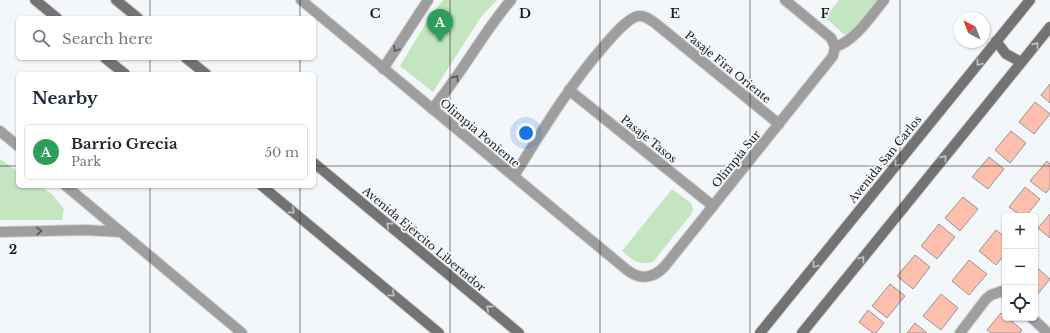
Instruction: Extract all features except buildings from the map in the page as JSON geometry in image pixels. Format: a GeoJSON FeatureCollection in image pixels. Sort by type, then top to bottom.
{"type":"FeatureCollection","features":[{"type":"Feature","properties":{"kind":"main road"},"geometry":{"type":"LineString","coordinates":[[35,0],[55,16]]}},
{"type":"Feature","properties":{"kind":"main road"},"geometry":{"type":"LineString","coordinates":[[116,0],[136,16]]}},
{"type":"Feature","properties":{"kind":"main road","name":"Avenida San Carlos"},"geometry":{"type":"LineString","coordinates":[[760,333],[1030,0]]}},
{"type":"Feature","properties":{"kind":"main road"},"geometry":{"type":"LineString","coordinates":[[802,333],[1050,27]]}},
{"type":"Feature","properties":{"kind":"main road"},"geometry":{"type":"LineString","coordinates":[[996,41],[1006,54],[1022,62]]}},
{"type":"Feature","properties":{"kind":"main road"},"geometry":{"type":"LineString","coordinates":[[108,60],[122,72]]}},
{"type":"Feature","properties":{"kind":"main road"},"geometry":{"type":"LineString","coordinates":[[188,60],[204,72]]}},
{"type":"Feature","properties":{"kind":"main road","name":"Avenida Ejército Libertador"},"geometry":{"type":"LineString","coordinates":[[316,165],[519,333]]}},
{"type":"Feature","properties":{"kind":"main road"},"geometry":{"type":"LineString","coordinates":[[264,188],[439,333]]}},
{"type":"Feature","properties":{"kind":"street"},"geometry":{"type":"LineString","coordinates":[[383,69],[428,0]]}},
{"type":"Feature","properties":{"kind":"street"},"geometry":{"type":"LineString","coordinates":[[432,109],[459,73],[492,24],[511,0]]}},
{"type":"Feature","properties":{"kind":"street"},"geometry":{"type":"LineString","coordinates":[[785,0],[831,38],[835,47],[841,45],[853,36],[884,0]]}},
{"type":"Feature","properties":{"kind":"street","name":"Olimpia Poniente"},"geometry":{"type":"LineString","coordinates":[[306,2],[383,69],[627,270],[639,277],[646,277]]}},
{"type":"Feature","properties":{"kind":"street","name":"Pasaje Fira Oriente"},"geometry":{"type":"LineString","coordinates":[[569,90],[591,61],[622,27],[640,16],[646,17],[655,23],[779,124]]}},
{"type":"Feature","properties":{"kind":"street","name":"Olimpia Sur"},"geometry":{"type":"LineString","coordinates":[[646,277],[654,276],[660,271],[831,60],[835,47]]}},
{"type":"Feature","properties":{"kind":"street"},"geometry":{"type":"LineString","coordinates":[[514,176],[554,111],[569,90]]}},
{"type":"Feature","properties":{"kind":"street","name":"Pasaje Tasos"},"geometry":{"type":"LineString","coordinates":[[569,90],[713,206]]}},
{"type":"Feature","properties":{"kind":"street"},"geometry":{"type":"LineString","coordinates":[[0,131],[16,144]]}},
{"type":"Feature","properties":{"kind":"street"},"geometry":{"type":"LineString","coordinates":[[68,188],[242,333]]}},
{"type":"Feature","properties":{"kind":"street"},"geometry":{"type":"LineString","coordinates":[[0,232],[85,230],[121,232]]}},
{"type":"Feature","properties":{"kind":"street"},"geometry":{"type":"LineString","coordinates":[[960,333],[986,299],[991,295],[1002,292]]}},
{"type":"Feature","properties":{"kind":"street"},"geometry":{"type":"LineString","coordinates":[[1035,321],[1048,333]]}},
{"type":"Feature","properties":{"kind":"green space"},"geometry":{"type":"Polygon","coordinates":[[[443,0],[497,0],[481,17],[433,92],[400,66],[429,18],[443,0]]]}},
{"type":"Feature","properties":{"kind":"green space"},"geometry":{"type":"Polygon","coordinates":[[[839,0],[879,0],[852,33],[847,35],[842,33],[825,17],[839,0]]]}},
{"type":"Feature","properties":{"kind":"green space"},"geometry":{"type":"Polygon","coordinates":[[[0,159],[16,170],[16,188],[42,188],[52,194],[64,209],[62,220],[0,220],[0,159]]]}},
{"type":"Feature","properties":{"kind":"green space"},"geometry":{"type":"Polygon","coordinates":[[[672,189],[691,203],[693,208],[692,213],[653,262],[640,263],[622,251],[672,189]]]}},
{"type":"Feature","properties":{"kind":"place","name":"Barrio Grecia"},"geometry":{"type":"Point","coordinates":[440,42]}}]}
